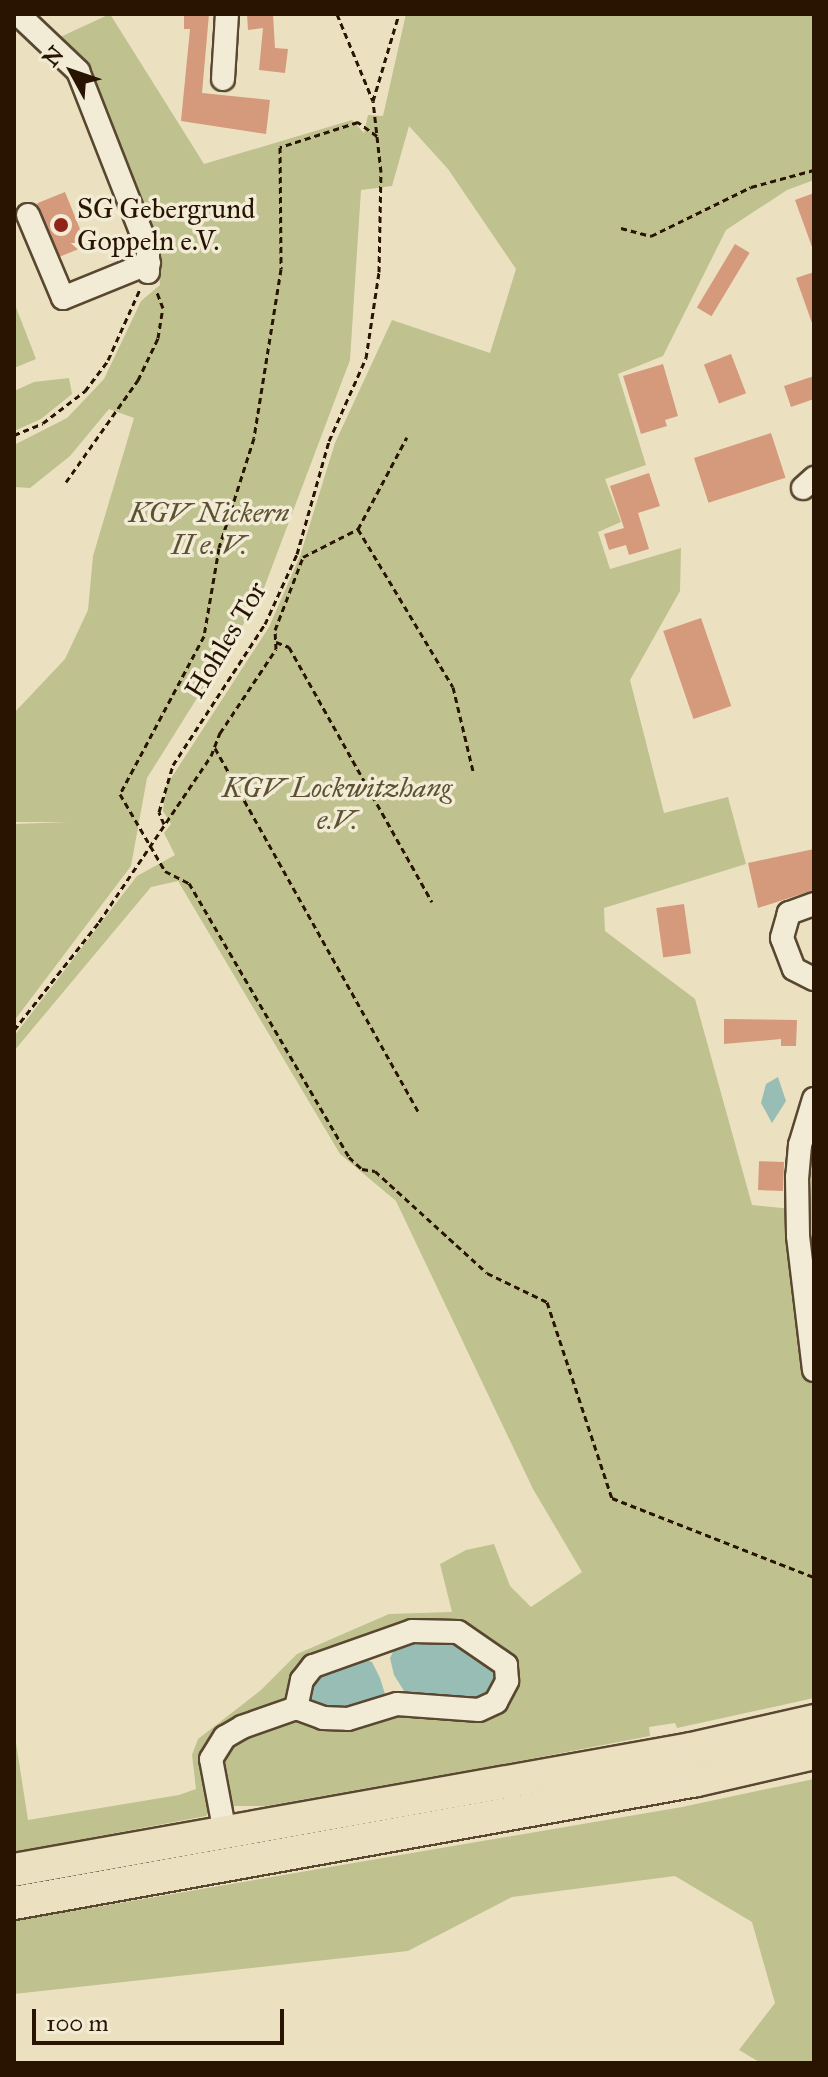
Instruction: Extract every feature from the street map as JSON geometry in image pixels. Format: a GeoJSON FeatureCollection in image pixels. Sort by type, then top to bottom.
{"type":"FeatureCollection","features":[{"type":"Feature","properties":{"kind":"highway"},"geometry":{"type":"LineString","coordinates":[[14,1903],[694,1764],[814,1721]]}},
{"type":"Feature","properties":{"kind":"highway"},"geometry":{"type":"LineString","coordinates":[[14,1870],[225,1833],[694,1764],[814,1753]]}},
{"type":"Feature","properties":{"kind":"street"},"geometry":{"type":"LineString","coordinates":[[18,14],[78,71],[148,267],[63,298],[28,215]]}},
{"type":"Feature","properties":{"kind":"street"},"geometry":{"type":"LineString","coordinates":[[223,79],[227,14]]}},
{"type":"Feature","properties":{"kind":"street"},"geometry":{"type":"LineString","coordinates":[[814,904],[789,913],[782,938],[794,969],[814,979]]}},
{"type":"Feature","properties":{"kind":"street"},"geometry":{"type":"LineString","coordinates":[[814,1099],[800,1145],[797,1177],[798,1236],[814,1370]]}},
{"type":"Feature","properties":{"kind":"street"},"geometry":{"type":"LineString","coordinates":[[225,1833],[211,1774],[216,1747],[242,1727],[296,1708],[323,1718],[348,1719],[397,1704],[479,1710],[496,1702],[507,1681],[506,1665],[458,1632],[412,1631],[313,1666],[302,1680],[296,1708]]}},
{"type":"Feature","properties":{"kind":"path"},"geometry":{"type":"LineString","coordinates":[[337,14],[373,101]]}},
{"type":"Feature","properties":{"kind":"path"},"geometry":{"type":"LineString","coordinates":[[373,101],[399,14]]}},
{"type":"Feature","properties":{"kind":"path","name":"Hohles Tor"},"geometry":{"type":"LineString","coordinates":[[14,1030],[151,848],[164,824],[159,812],[173,765],[265,624],[297,554],[329,441],[366,358],[379,272],[377,136],[373,101]]}},
{"type":"Feature","properties":{"kind":"path"},"geometry":{"type":"LineString","coordinates":[[377,136],[358,122],[280,147],[281,269],[254,438],[219,548],[204,636],[120,794],[165,871],[189,883],[349,1157],[362,1169],[375,1171],[487,1273],[547,1302],[612,1498],[814,1577]]}},
{"type":"Feature","properties":{"kind":"path"},"geometry":{"type":"LineString","coordinates":[[621,228],[651,236],[751,187],[814,170]]}},
{"type":"Feature","properties":{"kind":"path"},"geometry":{"type":"LineString","coordinates":[[14,435],[43,423],[85,391],[108,360],[148,267]]}},
{"type":"Feature","properties":{"kind":"path"},"geometry":{"type":"LineString","coordinates":[[66,482],[138,380],[158,338],[163,308],[148,267]]}},
{"type":"Feature","properties":{"kind":"path"},"geometry":{"type":"LineString","coordinates":[[164,824],[215,748],[276,642],[275,630],[303,557],[358,529],[407,437]]}},
{"type":"Feature","properties":{"kind":"path"},"geometry":{"type":"LineString","coordinates":[[358,529],[453,687],[473,771]]}},
{"type":"Feature","properties":{"kind":"path"},"geometry":{"type":"LineString","coordinates":[[297,554],[303,557]]}},
{"type":"Feature","properties":{"kind":"path"},"geometry":{"type":"LineString","coordinates":[[276,642],[289,647],[432,902]]}},
{"type":"Feature","properties":{"kind":"path"},"geometry":{"type":"LineString","coordinates":[[215,748],[419,1113]]}},
{"type":"Feature","properties":{"kind":"green space"},"geometry":{"type":"Polygon","coordinates":[[[110,14],[204,164],[352,120],[364,133],[368,115],[383,116],[406,14],[814,14],[814,180],[787,190],[726,230],[663,356],[618,374],[646,465],[605,479],[621,522],[598,532],[610,569],[681,548],[680,591],[630,680],[664,813],[728,797],[746,864],[604,908],[605,931],[695,999],[752,1205],[802,1210],[805,1149],[814,1128],[814,1698],[677,1728],[675,1723],[649,1727],[650,1736],[525,1760],[266,1806],[229,1806],[216,1777],[217,1752],[244,1730],[283,1715],[347,1723],[393,1714],[481,1714],[499,1704],[508,1691],[511,1672],[503,1653],[459,1628],[411,1625],[312,1661],[281,1708],[225,1734],[209,1755],[214,1807],[206,1816],[14,1852],[14,1730],[28,1820],[179,1795],[196,1789],[192,1755],[198,1739],[261,1690],[297,1654],[389,1614],[452,1612],[440,1564],[466,1550],[494,1544],[510,1586],[531,1607],[582,1572],[533,1489],[396,1201],[340,1154],[178,881],[151,887],[14,1051],[14,1036],[137,876],[175,855],[164,833],[171,824],[163,811],[166,786],[269,627],[300,556],[335,443],[392,320],[490,353],[516,269],[448,169],[409,126],[392,186],[361,190],[350,360],[261,596],[147,778],[131,866],[14,1021],[14,824],[68,822],[14,822],[14,713],[65,659],[88,610],[93,556],[134,418],[109,409],[70,456],[30,488],[14,487],[14,445],[67,418],[104,379],[141,301],[160,285],[157,250],[86,69],[58,38],[110,14]]]}},
{"type":"Feature","properties":{"kind":"green space"},"geometry":{"type":"Polygon","coordinates":[[[14,302],[36,359],[14,368],[14,302]]]}},
{"type":"Feature","properties":{"kind":"green space"},"geometry":{"type":"Polygon","coordinates":[[[69,378],[72,394],[41,419],[14,431],[14,391],[34,382],[69,378]]]}},
{"type":"Feature","properties":{"kind":"green space"},"geometry":{"type":"Polygon","coordinates":[[[814,1779],[814,2063],[761,2063],[739,2050],[775,2003],[752,1922],[675,1876],[512,1897],[408,1951],[14,1994],[14,1921],[682,1807],[814,1779]]]}},
{"type":"Feature","properties":{"kind":"water"},"geometry":{"type":"Polygon","coordinates":[[[778,1077],[786,1101],[772,1123],[761,1103],[766,1084],[778,1077]]]}},
{"type":"Feature","properties":{"kind":"water"},"geometry":{"type":"Polygon","coordinates":[[[442,1635],[484,1652],[502,1678],[479,1705],[406,1694],[394,1675],[390,1658],[398,1641],[442,1635]]]}},
{"type":"Feature","properties":{"kind":"water"},"geometry":{"type":"Polygon","coordinates":[[[363,1659],[372,1662],[385,1694],[377,1705],[335,1714],[317,1709],[309,1699],[311,1678],[363,1659]]]}},
{"type":"Feature","properties":{"kind":"building"},"geometry":{"type":"Polygon","coordinates":[[[184,14],[209,14],[202,93],[270,100],[266,134],[181,121],[190,29],[184,29],[184,14]]]}},
{"type":"Feature","properties":{"kind":"building"},"geometry":{"type":"Polygon","coordinates":[[[247,14],[273,14],[275,48],[288,49],[285,73],[259,70],[263,28],[248,30],[247,14]]]}},
{"type":"Feature","properties":{"kind":"building","name":"SG Gebergrund Goppeln e.V."},"geometry":{"type":"Polygon","coordinates":[[[65,192],[87,246],[59,257],[37,203],[65,192]]]}},
{"type":"Feature","properties":{"kind":"building"},"geometry":{"type":"Polygon","coordinates":[[[814,193],[814,247],[812,247],[795,200],[814,193]]]}},
{"type":"Feature","properties":{"kind":"building"},"geometry":{"type":"Polygon","coordinates":[[[735,244],[750,253],[711,316],[697,307],[735,244]]]}},
{"type":"Feature","properties":{"kind":"building"},"geometry":{"type":"Polygon","coordinates":[[[814,272],[814,322],[812,323],[796,278],[814,272]]]}},
{"type":"Feature","properties":{"kind":"building"},"geometry":{"type":"Polygon","coordinates":[[[731,354],[746,393],[719,404],[704,364],[731,354]]]}},
{"type":"Feature","properties":{"kind":"building"},"geometry":{"type":"Polygon","coordinates":[[[663,364],[678,416],[665,420],[667,426],[641,434],[623,376],[663,364]]]}},
{"type":"Feature","properties":{"kind":"building"},"geometry":{"type":"Polygon","coordinates":[[[814,376],[814,399],[791,407],[784,386],[814,376]]]}},
{"type":"Feature","properties":{"kind":"building"},"geometry":{"type":"Polygon","coordinates":[[[771,433],[786,478],[708,503],[694,458],[771,433]]]}},
{"type":"Feature","properties":{"kind":"building"},"geometry":{"type":"Polygon","coordinates":[[[649,473],[660,506],[638,513],[649,549],[629,555],[626,545],[609,550],[604,534],[624,528],[610,486],[649,473]]]}},
{"type":"Feature","properties":{"kind":"building"},"geometry":{"type":"Polygon","coordinates":[[[701,618],[731,706],[693,719],[663,631],[701,618]]]}},
{"type":"Feature","properties":{"kind":"building"},"geometry":{"type":"Polygon","coordinates":[[[814,849],[814,890],[758,908],[748,863],[814,849]]]}},
{"type":"Feature","properties":{"kind":"building"},"geometry":{"type":"Polygon","coordinates":[[[684,904],[691,954],[663,957],[656,908],[684,904]]]}},
{"type":"Feature","properties":{"kind":"building"},"geometry":{"type":"Polygon","coordinates":[[[724,1019],[797,1020],[796,1046],[781,1046],[781,1039],[724,1044],[724,1019]]]}},
{"type":"Feature","properties":{"kind":"building"},"geometry":{"type":"Polygon","coordinates":[[[759,1161],[784,1162],[783,1191],[758,1190],[759,1161]]]}},
{"type":"Feature","properties":{"kind":"place","name":"SG Gebergrund Goppeln e.V."},"geometry":{"type":"Point","coordinates":[61,225]}},
{"type":"Feature","properties":{"kind":"park label","name":"KGV Nickern II e. V."},"geometry":{"type":"Point","coordinates":[209,529]}},
{"type":"Feature","properties":{"kind":"park label","name":"KGV Lockwitzhang e.V."},"geometry":{"type":"Point","coordinates":[337,804]}}]}
